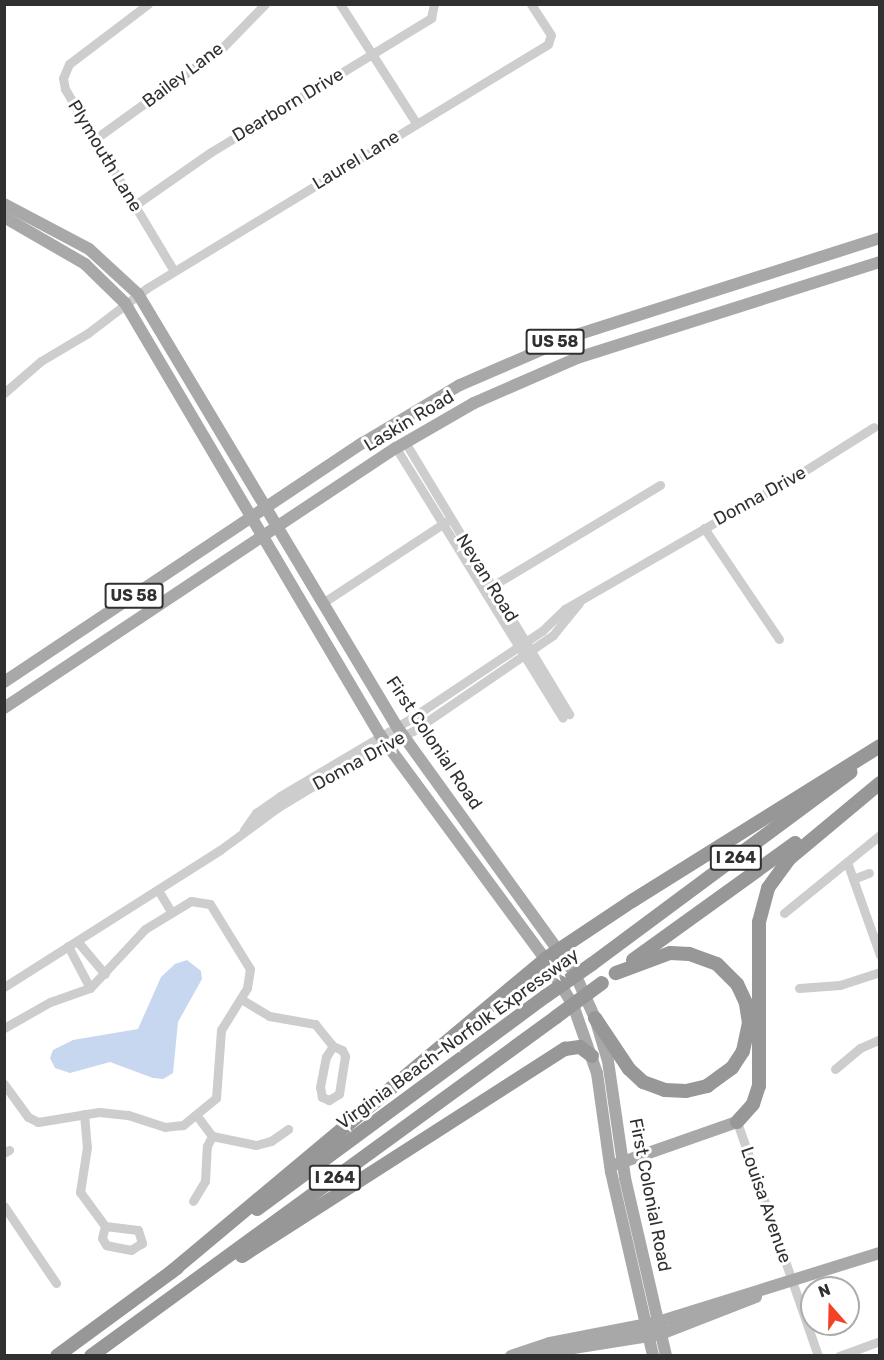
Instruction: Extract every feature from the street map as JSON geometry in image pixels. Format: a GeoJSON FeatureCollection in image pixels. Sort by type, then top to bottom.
{"type":"FeatureCollection","features":[{"type":"Feature","properties":{"kind":"highway"},"geometry":{"type":"LineString","coordinates":[[170,1273],[545,959],[879,746]]}},
{"type":"Feature","properties":{"kind":"highway","name":"Virginia Beach-Norfolk Expressway"},"geometry":{"type":"LineString","coordinates":[[57,1356],[879,751]]}},
{"type":"Feature","properties":{"kind":"highway"},"geometry":{"type":"LineString","coordinates":[[737,1122],[749,1110],[759,1086],[759,922],[768,888],[790,858],[879,782]]}},
{"type":"Feature","properties":{"kind":"highway","name":"I 264"},"geometry":{"type":"LineString","coordinates":[[91,1356],[879,782]]}},
{"type":"Feature","properties":{"kind":"highway"},"geometry":{"type":"LineString","coordinates":[[595,1018],[629,1069],[643,1082],[665,1090],[686,1091],[707,1086],[732,1068],[742,1051],[748,1032],[746,1003],[737,984],[717,964],[689,954],[670,953],[616,973]]}},
{"type":"Feature","properties":{"kind":"highway"},"geometry":{"type":"LineString","coordinates":[[114,1338],[565,1049],[580,1047],[592,1056]]}},
{"type":"Feature","properties":{"kind":"main road","name":"First Colonial Road"},"geometry":{"type":"LineString","coordinates":[[4,204],[89,249],[138,294],[279,526],[400,732],[497,863],[581,985],[595,1018],[611,1080],[616,1164]]}},
{"type":"Feature","properties":{"kind":"main road","name":"First Colonial Road"},"geometry":{"type":"LineString","coordinates":[[6,223],[85,264],[125,303],[383,739],[545,959],[573,1005],[592,1056],[653,1329],[653,1356]]}},
{"type":"Feature","properties":{"kind":"main road","name":"Laskin Road"},"geometry":{"type":"LineString","coordinates":[[4,682],[417,409],[511,360],[591,330],[879,238]]}},
{"type":"Feature","properties":{"kind":"main road","name":"Laskin Road"},"geometry":{"type":"LineString","coordinates":[[4,708],[401,445],[474,403],[552,367],[879,262]]}},
{"type":"Feature","properties":{"kind":"main road"},"geometry":{"type":"LineString","coordinates":[[434,811],[459,829],[470,828]]}},
{"type":"Feature","properties":{"kind":"main road"},"geometry":{"type":"LineString","coordinates":[[458,840],[469,841],[497,863]]}},
{"type":"Feature","properties":{"kind":"main road"},"geometry":{"type":"LineString","coordinates":[[616,1164],[737,1122]]}},
{"type":"Feature","properties":{"kind":"main road"},"geometry":{"type":"LineString","coordinates":[[524,1356],[653,1329],[879,1253]]}},
{"type":"Feature","properties":{"kind":"main road","name":"First Colonial Road"},"geometry":{"type":"LineString","coordinates":[[653,1329],[666,1356]]}},
{"type":"Feature","properties":{"kind":"main road"},"geometry":{"type":"LineString","coordinates":[[511,1356],[550,1343],[653,1329]]}},
{"type":"Feature","properties":{"kind":"street","name":"Plymouth Lane"},"geometry":{"type":"LineString","coordinates":[[148,4],[69,64],[63,78],[65,88],[174,271]]}},
{"type":"Feature","properties":{"kind":"street","name":"Bailey Lane"},"geometry":{"type":"LineString","coordinates":[[95,139],[224,46],[265,4]]}},
{"type":"Feature","properties":{"kind":"street"},"geometry":{"type":"LineString","coordinates":[[340,4],[416,123]]}},
{"type":"Feature","properties":{"kind":"street","name":"Dearborn Drive"},"geometry":{"type":"LineString","coordinates":[[135,205],[210,152],[431,18],[434,4]]}},
{"type":"Feature","properties":{"kind":"street","name":"Laurel Lane"},"geometry":{"type":"LineString","coordinates":[[4,393],[52,353],[88,333],[138,294],[548,44],[551,35],[531,4]]}},
{"type":"Feature","properties":{"kind":"street","name":"Donna Drive"},"geometry":{"type":"LineString","coordinates":[[4,987],[158,890],[244,830],[256,813],[383,739],[400,732],[525,648],[581,599],[874,427]]}},
{"type":"Feature","properties":{"kind":"street","name":"Nevan Road"},"geometry":{"type":"LineString","coordinates":[[401,445],[451,519],[492,586],[525,648],[566,716]]}},
{"type":"Feature","properties":{"kind":"street","name":"Nevan Road"},"geometry":{"type":"LineString","coordinates":[[401,445],[441,525],[483,592],[525,648]]}},
{"type":"Feature","properties":{"kind":"street"},"geometry":{"type":"LineString","coordinates":[[483,592],[660,486]]}},
{"type":"Feature","properties":{"kind":"street"},"geometry":{"type":"LineString","coordinates":[[324,602],[451,519]]}},
{"type":"Feature","properties":{"kind":"street"},"geometry":{"type":"LineString","coordinates":[[704,528],[779,639]]}},
{"type":"Feature","properties":{"kind":"street"},"geometry":{"type":"LineString","coordinates":[[784,913],[879,835]]}},
{"type":"Feature","properties":{"kind":"street"},"geometry":{"type":"LineString","coordinates":[[847,862],[879,955]]}},
{"type":"Feature","properties":{"kind":"street"},"geometry":{"type":"LineString","coordinates":[[853,879],[869,873]]}},
{"type":"Feature","properties":{"kind":"street"},"geometry":{"type":"LineString","coordinates":[[158,890],[171,912]]}},
{"type":"Feature","properties":{"kind":"street"},"geometry":{"type":"LineString","coordinates":[[4,1028],[50,1002],[90,988],[135,938],[171,912],[196,899],[210,904],[250,969],[247,988],[224,1023],[218,1041],[218,1092],[197,1116],[170,1128],[111,1112],[84,1114],[45,1122],[33,1120],[4,1084]]}},
{"type":"Feature","properties":{"kind":"street"},"geometry":{"type":"LineString","coordinates":[[77,941],[105,974]]}},
{"type":"Feature","properties":{"kind":"street"},"geometry":{"type":"LineString","coordinates":[[68,946],[90,988]]}},
{"type":"Feature","properties":{"kind":"street"},"geometry":{"type":"LineString","coordinates":[[799,988],[840,985],[879,972]]}},
{"type":"Feature","properties":{"kind":"street"},"geometry":{"type":"LineString","coordinates":[[241,999],[269,1016],[315,1024],[333,1046],[342,1050],[345,1056],[339,1094],[330,1100],[322,1097],[320,1087],[326,1057],[333,1046]]}},
{"type":"Feature","properties":{"kind":"street"},"geometry":{"type":"LineString","coordinates":[[835,1069],[860,1048],[879,1039]]}},
{"type":"Feature","properties":{"kind":"street"},"geometry":{"type":"LineString","coordinates":[[84,1114],[87,1147],[80,1192],[105,1226]]}},
{"type":"Feature","properties":{"kind":"street"},"geometry":{"type":"LineString","coordinates":[[197,1116],[212,1136],[256,1145],[271,1141],[288,1129]]}},
{"type":"Feature","properties":{"kind":"street","name":"Louisa Avenue"},"geometry":{"type":"LineString","coordinates":[[737,1122],[818,1356]]}},
{"type":"Feature","properties":{"kind":"street"},"geometry":{"type":"LineString","coordinates":[[193,1201],[205,1181],[207,1146],[212,1136]]}},
{"type":"Feature","properties":{"kind":"street"},"geometry":{"type":"LineString","coordinates":[[4,1206],[56,1283]]}},
{"type":"Feature","properties":{"kind":"street"},"geometry":{"type":"LineString","coordinates":[[839,1356],[879,1341]]}},
{"type":"Feature","properties":{"kind":"water"},"geometry":{"type":"Polygon","coordinates":[[[187,960],[201,971],[202,979],[178,1022],[173,1073],[163,1079],[153,1078],[110,1062],[70,1073],[55,1068],[50,1058],[53,1050],[73,1040],[138,1029],[161,977],[175,964],[187,960]]]}}]}
